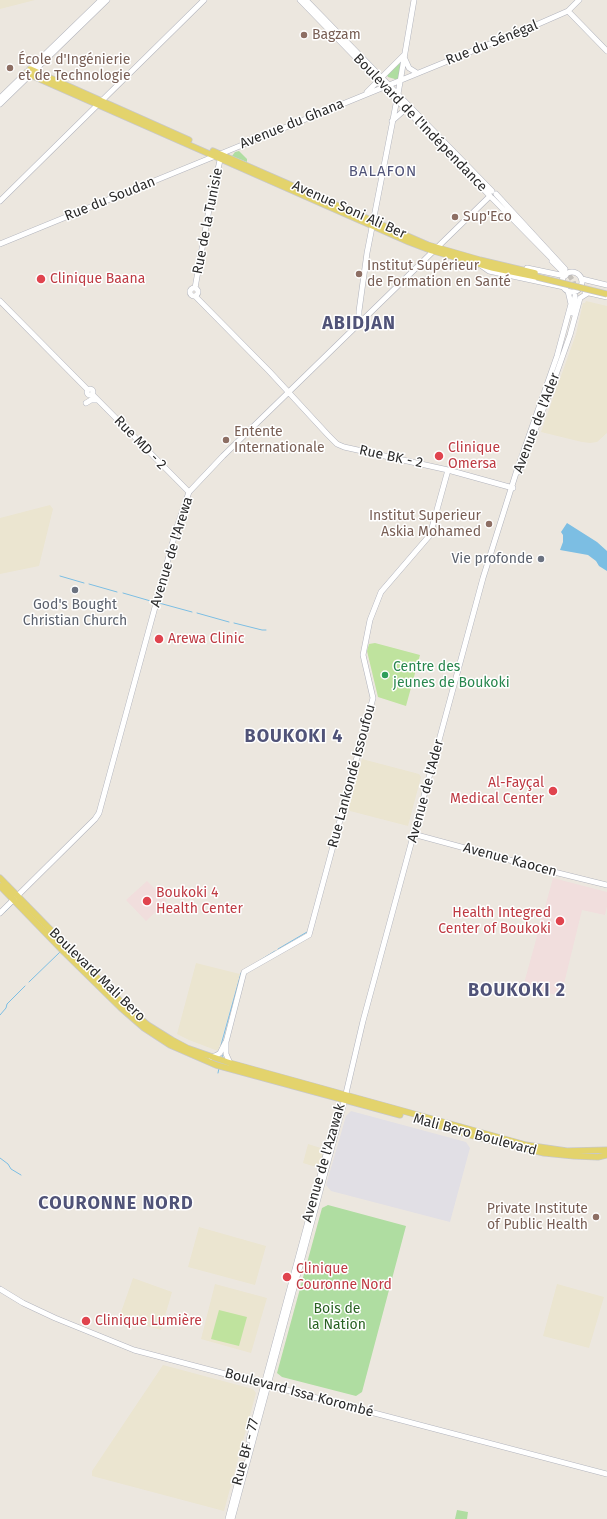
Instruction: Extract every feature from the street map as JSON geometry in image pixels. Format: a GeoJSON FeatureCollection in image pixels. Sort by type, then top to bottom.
{"type":"FeatureCollection","features":[{"type":"Feature","properties":{"kind":"main road"},"geometry":{"type":"LineString","coordinates":[[30,72],[99,102]]}},
{"type":"Feature","properties":{"kind":"main road","name":"Avenue Soni Ali Ber"},"geometry":{"type":"LineString","coordinates":[[99,102],[373,224],[409,242],[479,262],[538,276]]}},
{"type":"Feature","properties":{"kind":"main road"},"geometry":{"type":"LineString","coordinates":[[538,276],[607,290]]}},
{"type":"Feature","properties":{"kind":"main road"},"geometry":{"type":"LineString","coordinates":[[538,276],[607,294]]}},
{"type":"Feature","properties":{"kind":"main road","name":"Boulevard Mali Bero"},"geometry":{"type":"LineString","coordinates":[[0,878],[69,958],[144,1028],[170,1045],[216,1065],[344,1097]]}},
{"type":"Feature","properties":{"kind":"main road","name":"Boulevard Mali Bero"},"geometry":{"type":"LineString","coordinates":[[0,886],[16,898],[124,1005],[148,1025],[172,1040],[210,1057],[344,1097]]}},
{"type":"Feature","properties":{"kind":"main road","name":"Mali Bero Boulevard"},"geometry":{"type":"LineString","coordinates":[[344,1097],[526,1145],[567,1151],[607,1150]]}},
{"type":"Feature","properties":{"kind":"main road","name":"Mali Bero Boulevard"},"geometry":{"type":"LineString","coordinates":[[344,1097],[477,1137],[537,1152],[566,1156],[598,1157],[607,1155]]}},
{"type":"Feature","properties":{"kind":"street"},"geometry":{"type":"LineString","coordinates":[[0,104],[101,0]]}},
{"type":"Feature","properties":{"kind":"street"},"geometry":{"type":"LineString","coordinates":[[0,98],[30,72],[41,65],[107,0]]}},
{"type":"Feature","properties":{"kind":"street"},"geometry":{"type":"LineString","coordinates":[[0,201],[204,0]]}},
{"type":"Feature","properties":{"kind":"street","name":"Boulevard de l'Indépendance"},"geometry":{"type":"LineString","coordinates":[[300,0],[387,85],[564,269]]}},
{"type":"Feature","properties":{"kind":"street","name":"Boulevard de l'Indépendance"},"geometry":{"type":"LineString","coordinates":[[306,0],[380,79]]}},
{"type":"Feature","properties":{"kind":"street"},"geometry":{"type":"LineString","coordinates":[[359,324],[359,311],[373,224],[414,0]]}},
{"type":"Feature","properties":{"kind":"street","name":"Rue du Sénégal"},"geometry":{"type":"LineString","coordinates":[[400,80],[568,11],[579,0]]}},
{"type":"Feature","properties":{"kind":"street"},"geometry":{"type":"LineString","coordinates":[[568,11],[607,50]]}},
{"type":"Feature","properties":{"kind":"street"},"geometry":{"type":"LineString","coordinates":[[404,56],[407,64],[417,73]]}},
{"type":"Feature","properties":{"kind":"street","name":"Avenue du Ghana"},"geometry":{"type":"LineString","coordinates":[[364,94],[404,56]]}},
{"type":"Feature","properties":{"kind":"street","name":"Avenue du Ghana"},"geometry":{"type":"LineString","coordinates":[[220,156],[400,80]]}},
{"type":"Feature","properties":{"kind":"street"},"geometry":{"type":"LineString","coordinates":[[391,122],[408,107]]}},
{"type":"Feature","properties":{"kind":"street","name":"Rue du Soudan"},"geometry":{"type":"LineString","coordinates":[[0,244],[220,156]]}},
{"type":"Feature","properties":{"kind":"street","name":"Rue de la Tunisie"},"geometry":{"type":"LineString","coordinates":[[195,296],[190,292],[195,288],[220,156]]}},
{"type":"Feature","properties":{"kind":"street","name":"Avenue de l'Arewa"},"geometry":{"type":"LineString","coordinates":[[0,913],[100,813],[188,492],[223,456],[492,195]]}},
{"type":"Feature","properties":{"kind":"street","name":"Boulevard de l'Indépendance"},"geometry":{"type":"LineString","coordinates":[[542,246],[565,276]]}},
{"type":"Feature","properties":{"kind":"street","name":"Boulevard de l'Indépendance"},"geometry":{"type":"LineString","coordinates":[[542,246],[573,273]]}},
{"type":"Feature","properties":{"kind":"street","name":"Avenue Soni Ali Ber"},"geometry":{"type":"LineString","coordinates":[[564,287],[489,271],[484,269],[479,262],[488,260],[565,276]]}},
{"type":"Feature","properties":{"kind":"street"},"geometry":{"type":"LineString","coordinates":[[549,272],[556,265]]}},
{"type":"Feature","properties":{"kind":"street"},"geometry":{"type":"LineString","coordinates":[[607,286],[582,279],[578,274],[573,273],[565,276],[563,280],[564,287],[568,291],[575,292],[577,295],[588,293],[607,297]]}},
{"type":"Feature","properties":{"kind":"street"},"geometry":{"type":"LineString","coordinates":[[577,295],[582,285],[582,279]]}},
{"type":"Feature","properties":{"kind":"street","name":"Avenue de l'Ader"},"geometry":{"type":"LineString","coordinates":[[560,356],[570,304],[568,291]]}},
{"type":"Feature","properties":{"kind":"street","name":"Avenue de l'Ader"},"geometry":{"type":"LineString","coordinates":[[344,1097],[483,578],[512,488],[537,427],[560,356],[577,295]]}},
{"type":"Feature","properties":{"kind":"street","name":"Rue BK - 2"},"geometry":{"type":"LineString","coordinates":[[195,296],[269,371],[328,435],[340,445],[363,452],[448,470],[512,488]]}},
{"type":"Feature","properties":{"kind":"street","name":"Rue MD - 2"},"geometry":{"type":"LineString","coordinates":[[0,301],[88,390],[92,390],[92,394],[97,400],[188,492]]}},
{"type":"Feature","properties":{"kind":"street"},"geometry":{"type":"LineString","coordinates":[[86,404],[91,400],[97,400]]}},
{"type":"Feature","properties":{"kind":"street","name":"Rue Lankondé Issoufou"},"geometry":{"type":"LineString","coordinates":[[226,1042],[244,972],[309,935],[373,698],[363,655],[370,620],[381,592],[430,535],[448,470]]}},
{"type":"Feature","properties":{"kind":"street","name":"Avenue Kaocen"},"geometry":{"type":"LineString","coordinates":[[414,834],[550,872],[607,886]]}},
{"type":"Feature","properties":{"kind":"street"},"geometry":{"type":"LineString","coordinates":[[210,1057],[220,1053],[226,1042]]}},
{"type":"Feature","properties":{"kind":"street"},"geometry":{"type":"LineString","coordinates":[[226,1042],[226,1054],[230,1063]]}},
{"type":"Feature","properties":{"kind":"street","name":"Avenue de l'Azawak"},"geometry":{"type":"LineString","coordinates":[[266,1385],[344,1097]]}},
{"type":"Feature","properties":{"kind":"street","name":"Boulevard Issa Korombé"},"geometry":{"type":"LineString","coordinates":[[0,1289],[23,1303],[55,1318],[134,1350],[607,1474]]}},
{"type":"Feature","properties":{"kind":"street","name":"Rue BF - 77"},"geometry":{"type":"LineString","coordinates":[[228,1519],[266,1385]]}},
{"type":"Feature","properties":{"kind":"street","name":"Rue BF - 77"},"geometry":{"type":"LineString","coordinates":[[232,1519],[266,1385]]}},
{"type":"Feature","properties":{"kind":"shaded area"},"geometry":{"type":"Polygon","coordinates":[[[0,0],[35,0],[0,9],[0,0]]]}},
{"type":"Feature","properties":{"kind":"shaded area"},"geometry":{"type":"Polygon","coordinates":[[[586,301],[607,306],[607,433],[597,442],[590,443],[541,432],[576,334],[583,303],[586,301]]]}},
{"type":"Feature","properties":{"kind":"shaded area"},"geometry":{"type":"Polygon","coordinates":[[[50,505],[53,509],[39,566],[0,574],[0,518],[50,505]]]}},
{"type":"Feature","properties":{"kind":"shaded area"},"geometry":{"type":"Polygon","coordinates":[[[362,759],[419,774],[421,777],[408,826],[350,811],[349,807],[362,759]]]}},
{"type":"Feature","properties":{"kind":"shaded area"},"geometry":{"type":"Polygon","coordinates":[[[553,878],[607,892],[607,906],[605,915],[582,910],[561,996],[523,987],[553,878]]]}},
{"type":"Feature","properties":{"kind":"shaded area","name":"Boukoki 4 Health Center"},"geometry":{"type":"Polygon","coordinates":[[[147,881],[167,901],[146,921],[126,900],[147,881]]]}},
{"type":"Feature","properties":{"kind":"shaded area"},"geometry":{"type":"Polygon","coordinates":[[[196,963],[240,974],[218,1051],[177,1034],[196,963]]]}},
{"type":"Feature","properties":{"kind":"shaded area"},"geometry":{"type":"Polygon","coordinates":[[[351,1111],[466,1142],[470,1148],[450,1222],[331,1191],[326,1185],[346,1116],[351,1111]]]}},
{"type":"Feature","properties":{"kind":"shaded area"},"geometry":{"type":"Polygon","coordinates":[[[308,1144],[324,1149],[319,1168],[303,1163],[308,1144]]]}},
{"type":"Feature","properties":{"kind":"shaded area"},"geometry":{"type":"Polygon","coordinates":[[[199,1227],[266,1246],[255,1285],[188,1267],[199,1227]]]}},
{"type":"Feature","properties":{"kind":"shaded area"},"geometry":{"type":"Polygon","coordinates":[[[133,1278],[172,1292],[161,1330],[119,1318],[133,1278]]]}},
{"type":"Feature","properties":{"kind":"shaded area"},"geometry":{"type":"Polygon","coordinates":[[[215,1284],[267,1298],[251,1353],[201,1339],[215,1284]]]}},
{"type":"Feature","properties":{"kind":"shaded area"},"geometry":{"type":"Polygon","coordinates":[[[557,1284],[604,1297],[589,1348],[543,1336],[557,1284]]]}},
{"type":"Feature","properties":{"kind":"shaded area"},"geometry":{"type":"Polygon","coordinates":[[[163,1365],[253,1389],[256,1393],[224,1511],[92,1476],[92,1471],[163,1365]]]}},
{"type":"Feature","properties":{"kind":"green space"},"geometry":{"type":"Polygon","coordinates":[[[401,62],[398,80],[388,77],[387,75],[401,62]]]}},
{"type":"Feature","properties":{"kind":"green space"},"geometry":{"type":"Polygon","coordinates":[[[239,151],[247,159],[247,162],[232,156],[235,152],[239,151]]]}},
{"type":"Feature","properties":{"kind":"green space"},"geometry":{"type":"Polygon","coordinates":[[[375,643],[420,655],[406,706],[378,697],[367,651],[369,644],[375,643]]]}},
{"type":"Feature","properties":{"kind":"green space","name":"Bois de la Nation"},"geometry":{"type":"Polygon","coordinates":[[[328,1205],[406,1226],[362,1392],[356,1396],[282,1377],[277,1373],[322,1208],[328,1205]]]}},
{"type":"Feature","properties":{"kind":"green space"},"geometry":{"type":"Polygon","coordinates":[[[219,1310],[247,1317],[239,1346],[211,1339],[219,1310]]]}},
{"type":"Feature","properties":{"kind":"green space"},"geometry":{"type":"Polygon","coordinates":[[[457,1510],[468,1512],[467,1519],[455,1519],[457,1510]]]}},
{"type":"Feature","properties":{"kind":"water"},"geometry":{"type":"Polygon","coordinates":[[[567,523],[597,542],[607,551],[607,571],[599,566],[596,561],[588,555],[560,550],[563,542],[563,535],[561,532],[567,523]]]}},
{"type":"Feature","properties":{"kind":"waterway"},"geometry":{"type":"LineString","coordinates":[[60,576],[84,583]]}},
{"type":"Feature","properties":{"kind":"waterway"},"geometry":{"type":"LineString","coordinates":[[89,584],[117,592]]}},
{"type":"Feature","properties":{"kind":"waterway"},"geometry":{"type":"LineString","coordinates":[[123,593],[154,602]]}},
{"type":"Feature","properties":{"kind":"waterway"},"geometry":{"type":"LineString","coordinates":[[159,603],[192,612]]}},
{"type":"Feature","properties":{"kind":"waterway"},"geometry":{"type":"LineString","coordinates":[[197,613],[229,622]]}},
{"type":"Feature","properties":{"kind":"waterway"},"geometry":{"type":"LineString","coordinates":[[234,623],[266,630]]}},
{"type":"Feature","properties":{"kind":"waterway"},"geometry":{"type":"LineString","coordinates":[[5,912],[14,903]]}},
{"type":"Feature","properties":{"kind":"waterway"},"geometry":{"type":"LineString","coordinates":[[278,949],[307,932]]}},
{"type":"Feature","properties":{"kind":"waterway"},"geometry":{"type":"LineString","coordinates":[[259,961],[275,951]]}},
{"type":"Feature","properties":{"kind":"waterway"},"geometry":{"type":"LineString","coordinates":[[29,982],[60,952]]}},
{"type":"Feature","properties":{"kind":"waterway"},"geometry":{"type":"LineString","coordinates":[[221,1045],[241,973]]}},
{"type":"Feature","properties":{"kind":"waterway"},"geometry":{"type":"LineString","coordinates":[[0,1015],[6,1008],[7,1004],[25,986]]}},
{"type":"Feature","properties":{"kind":"waterway"},"geometry":{"type":"LineString","coordinates":[[218,1073],[219,1068]]}},
{"type":"Feature","properties":{"kind":"waterway"},"geometry":{"type":"LineString","coordinates":[[0,1158],[8,1164],[11,1169],[21,1175]]}},
{"type":"Feature","properties":{"kind":"tunnel"},"geometry":{"type":"LineString","coordinates":[[565,269],[573,281],[577,296]]}},
{"type":"Feature","properties":{"kind":"place","name":"Bagzam"},"geometry":{"type":"Point","coordinates":[304,35]}},
{"type":"Feature","properties":{"kind":"place","name":"École d'Ingénierie et de Technologie"},"geometry":{"type":"Point","coordinates":[10,68]}},
{"type":"Feature","properties":{"kind":"place","name":"Sup'Eco"},"geometry":{"type":"Point","coordinates":[455,217]}},
{"type":"Feature","properties":{"kind":"place","name":"Institut Supérieur de Formation en Santé"},"geometry":{"type":"Point","coordinates":[359,274]}},
{"type":"Feature","properties":{"kind":"place","name":"Clinique Baana"},"geometry":{"type":"Point","coordinates":[41,279]}},
{"type":"Feature","properties":{"kind":"place","name":"Entente Internationale"},"geometry":{"type":"Point","coordinates":[226,440]}},
{"type":"Feature","properties":{"kind":"place","name":"Clinique Omersa"},"geometry":{"type":"Point","coordinates":[439,456]}},
{"type":"Feature","properties":{"kind":"place","name":"Institut Superieur Askia Mohamed"},"geometry":{"type":"Point","coordinates":[489,524]}},
{"type":"Feature","properties":{"kind":"place","name":"Vie profonde"},"geometry":{"type":"Point","coordinates":[541,559]}},
{"type":"Feature","properties":{"kind":"place","name":"God's Bought Christian Church"},"geometry":{"type":"Point","coordinates":[75,590]}},
{"type":"Feature","properties":{"kind":"place","name":"Arewa Clinic"},"geometry":{"type":"Point","coordinates":[159,639]}},
{"type":"Feature","properties":{"kind":"place","name":"Centre des jeunes de Boukoki"},"geometry":{"type":"Point","coordinates":[385,675]}},
{"type":"Feature","properties":{"kind":"place","name":"Al-Fayçal Medical Center"},"geometry":{"type":"Point","coordinates":[553,791]}},
{"type":"Feature","properties":{"kind":"place","name":"Boukoki 4 Health Center"},"geometry":{"type":"Point","coordinates":[147,901]}},
{"type":"Feature","properties":{"kind":"place","name":"Health Integred Center of Boukoki"},"geometry":{"type":"Point","coordinates":[560,921]}},
{"type":"Feature","properties":{"kind":"place","name":"Private Institute of Public Health"},"geometry":{"type":"Point","coordinates":[596,1217]}},
{"type":"Feature","properties":{"kind":"place","name":"Clinique Couronne Nord"},"geometry":{"type":"Point","coordinates":[287,1277]}},
{"type":"Feature","properties":{"kind":"place","name":"Clinique Lumière"},"geometry":{"type":"Point","coordinates":[86,1321]}},
{"type":"Feature","properties":{"kind":"district","name":"BALAFON"},"geometry":{"type":"Point","coordinates":[383,172]}},
{"type":"Feature","properties":{"kind":"district","name":"ABIDJAN"},"geometry":{"type":"Point","coordinates":[359,324]}},
{"type":"Feature","properties":{"kind":"district","name":"BOUKOKI 4"},"geometry":{"type":"Point","coordinates":[294,737]}},
{"type":"Feature","properties":{"kind":"district","name":"BOUKOKI 2"},"geometry":{"type":"Point","coordinates":[517,991]}},
{"type":"Feature","properties":{"kind":"district","name":"COURONNE NORD"},"geometry":{"type":"Point","coordinates":[116,1204]}}]}
